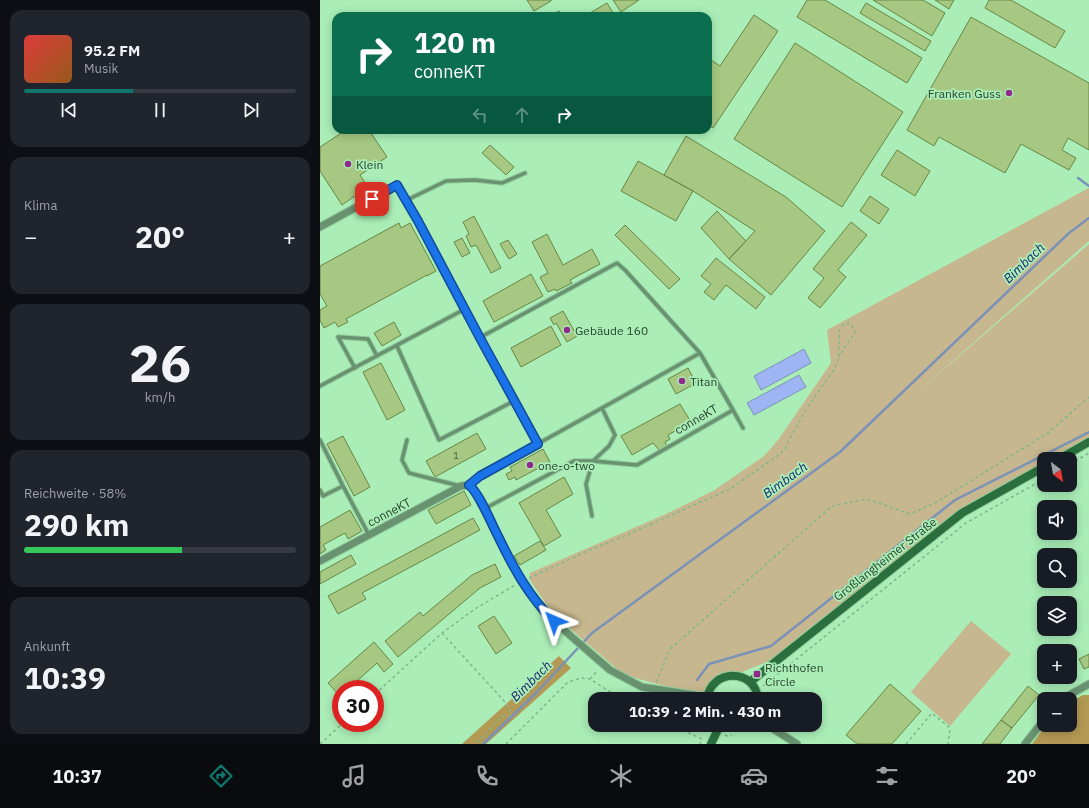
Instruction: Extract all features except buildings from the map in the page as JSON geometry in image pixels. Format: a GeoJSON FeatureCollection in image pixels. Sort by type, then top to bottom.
{"type":"FeatureCollection","features":[{"type":"Feature","properties":{"kind":"main road"},"geometry":{"type":"LineString","coordinates":[[1071,452],[1089,442]]}},
{"type":"Feature","properties":{"kind":"main road","name":"Großlangheimer Straße"},"geometry":{"type":"LineString","coordinates":[[750,682],[962,513],[1037,471]]}},
{"type":"Feature","properties":{"kind":"main road"},"geometry":{"type":"LineString","coordinates":[[708,692],[714,683],[720,678],[728,676],[744,678],[750,682],[756,692]]}},
{"type":"Feature","properties":{"kind":"main road"},"geometry":{"type":"LineString","coordinates":[[711,744],[717,732]]}},
{"type":"Feature","properties":{"kind":"street"},"geometry":{"type":"LineString","coordinates":[[320,227],[397,185]]}},
{"type":"Feature","properties":{"kind":"street"},"geometry":{"type":"LineString","coordinates":[[469,485],[473,488],[521,581],[544,612],[587,652],[610,670],[642,687],[666,692]]}},
{"type":"Feature","properties":{"kind":"street","name":"conneKT"},"geometry":{"type":"LineString","coordinates":[[320,561],[461,486],[469,485]]}},
{"type":"Feature","properties":{"kind":"street"},"geometry":{"type":"LineString","coordinates":[[1075,692],[1089,684]]}},
{"type":"Feature","properties":{"kind":"street"},"geometry":{"type":"LineString","coordinates":[[1025,744],[1037,729]]}},
{"type":"Feature","properties":{"kind":"street"},"geometry":{"type":"LineString","coordinates":[[778,732],[797,744]]}},
{"type":"Feature","properties":{"kind":"lane"},"geometry":{"type":"LineString","coordinates":[[407,200],[446,181],[475,180],[502,183],[524,173]]}},
{"type":"Feature","properties":{"kind":"lane"},"geometry":{"type":"LineString","coordinates":[[397,185],[407,200],[538,444]]}},
{"type":"Feature","properties":{"kind":"lane"},"geometry":{"type":"LineString","coordinates":[[480,338],[617,263],[700,353]]}},
{"type":"Feature","properties":{"kind":"lane"},"geometry":{"type":"LineString","coordinates":[[320,386],[465,309]]}},
{"type":"Feature","properties":{"kind":"lane"},"geometry":{"type":"LineString","coordinates":[[355,368],[338,337],[368,340],[377,356]]}},
{"type":"Feature","properties":{"kind":"lane"},"geometry":{"type":"LineString","coordinates":[[397,346],[439,440],[514,401]]}},
{"type":"Feature","properties":{"kind":"lane","name":"conneKT"},"geometry":{"type":"LineString","coordinates":[[469,485],[480,476],[700,353],[733,410],[637,465],[593,461],[574,461],[484,509]]}},
{"type":"Feature","properties":{"kind":"lane"},"geometry":{"type":"LineString","coordinates":[[592,516],[586,484],[593,461],[609,446],[614,435],[602,408]]}},
{"type":"Feature","properties":{"kind":"lane"},"geometry":{"type":"LineString","coordinates":[[733,410],[743,428]]}},
{"type":"Feature","properties":{"kind":"lane"},"geometry":{"type":"LineString","coordinates":[[320,440],[368,535]]}},
{"type":"Feature","properties":{"kind":"lane"},"geometry":{"type":"LineString","coordinates":[[407,440],[402,460],[409,473],[461,486]]}},
{"type":"Feature","properties":{"kind":"lane"},"geometry":{"type":"LineString","coordinates":[[320,490],[323,496],[343,486]]}},
{"type":"Feature","properties":{"kind":"path"},"geometry":{"type":"LineString","coordinates":[[384,686],[442,633],[475,609],[521,581],[730,489],[756,473],[785,449],[807,408],[835,368],[844,348],[855,333],[849,323],[842,326],[839,331],[839,357]]}},
{"type":"Feature","properties":{"kind":"path"},"geometry":{"type":"LineString","coordinates":[[653,690],[670,649],[832,506],[866,499],[910,514],[935,503],[1048,433],[1089,397]]}},
{"type":"Feature","properties":{"kind":"path"},"geometry":{"type":"LineString","coordinates":[[1077,460],[1089,453]]}},
{"type":"Feature","properties":{"kind":"path"},"geometry":{"type":"LineString","coordinates":[[763,687],[966,523],[1037,483]]}},
{"type":"Feature","properties":{"kind":"path"},"geometry":{"type":"LineString","coordinates":[[442,633],[505,702],[510,710],[510,716],[503,716],[476,744]]}},
{"type":"Feature","properties":{"kind":"path"},"geometry":{"type":"LineString","coordinates":[[590,679],[603,664]]}},
{"type":"Feature","properties":{"kind":"path"},"geometry":{"type":"LineString","coordinates":[[506,744],[568,682],[581,678],[590,679],[610,692]]}},
{"type":"Feature","properties":{"kind":"path"},"geometry":{"type":"LineString","coordinates":[[906,744],[932,713],[950,728],[948,744]]}},
{"type":"Feature","properties":{"kind":"path"},"geometry":{"type":"LineString","coordinates":[[320,744],[333,732]]}},
{"type":"Feature","properties":{"kind":"path"},"geometry":{"type":"LineString","coordinates":[[687,732],[702,739],[700,744]]}},
{"type":"Feature","properties":{"kind":"shaded area"},"geometry":{"type":"Polygon","coordinates":[[[1089,188],[1089,241],[914,395],[1089,244],[1089,439],[1066,452],[1037,452],[1037,468],[961,510],[777,658],[742,672],[718,674],[705,692],[687,692],[624,675],[552,613],[530,580],[530,573],[666,514],[713,491],[764,456],[778,440],[831,363],[827,330],[1089,188]]]}},
{"type":"Feature","properties":{"kind":"shaded area"},"geometry":{"type":"Polygon","coordinates":[[[971,621],[1011,654],[950,726],[911,692],[971,621]]]}},
{"type":"Feature","properties":{"kind":"shaded area"},"geometry":{"type":"Polygon","coordinates":[[[559,656],[571,668],[486,744],[462,744],[559,656]]]}},
{"type":"Feature","properties":{"kind":"shaded area"},"geometry":{"type":"Polygon","coordinates":[[[1083,695],[1089,695],[1089,744],[1032,744],[1041,732],[1077,732],[1077,698],[1083,695]]]}},
{"type":"Feature","properties":{"kind":"water"},"geometry":{"type":"Polygon","coordinates":[[[804,349],[811,363],[761,390],[754,376],[804,349]]]}},
{"type":"Feature","properties":{"kind":"water"},"geometry":{"type":"Polygon","coordinates":[[[799,375],[806,387],[754,415],[747,403],[799,375]]]}},
{"type":"Feature","properties":{"kind":"waterway"},"geometry":{"type":"LineString","coordinates":[[1078,178],[1089,186]]}},
{"type":"Feature","properties":{"kind":"waterway","name":"Bimbach"},"geometry":{"type":"LineString","coordinates":[[483,744],[538,691],[592,633],[840,452],[1069,233],[1089,218]]}},
{"type":"Feature","properties":{"kind":"waterway"},"geometry":{"type":"LineString","coordinates":[[697,680],[709,664],[771,646],[955,500],[1089,432]]}},
{"type":"Feature","properties":{"kind":"place","name":"Franken Guss"},"geometry":{"type":"Point","coordinates":[1009,93]}},
{"type":"Feature","properties":{"kind":"place","name":"Klein"},"geometry":{"type":"Point","coordinates":[348,164]}},
{"type":"Feature","properties":{"kind":"place","name":"Gebäude 160"},"geometry":{"type":"Point","coordinates":[567,330]}},
{"type":"Feature","properties":{"kind":"place","name":"Titan"},"geometry":{"type":"Point","coordinates":[682,381]}},
{"type":"Feature","properties":{"kind":"place","name":"one-o-two"},"geometry":{"type":"Point","coordinates":[530,465]}},
{"type":"Feature","properties":{"kind":"place","name":"Richthofen Circle"},"geometry":{"type":"Point","coordinates":[757,674]}},
{"type":"Feature","properties":{"kind":"route"},"geometry":{"type":"LineString","coordinates":[[372,199],[397,185],[407,200],[538,444],[480,476],[469,485],[473,488],[521,581],[544,612],[554,621]]}}]}
